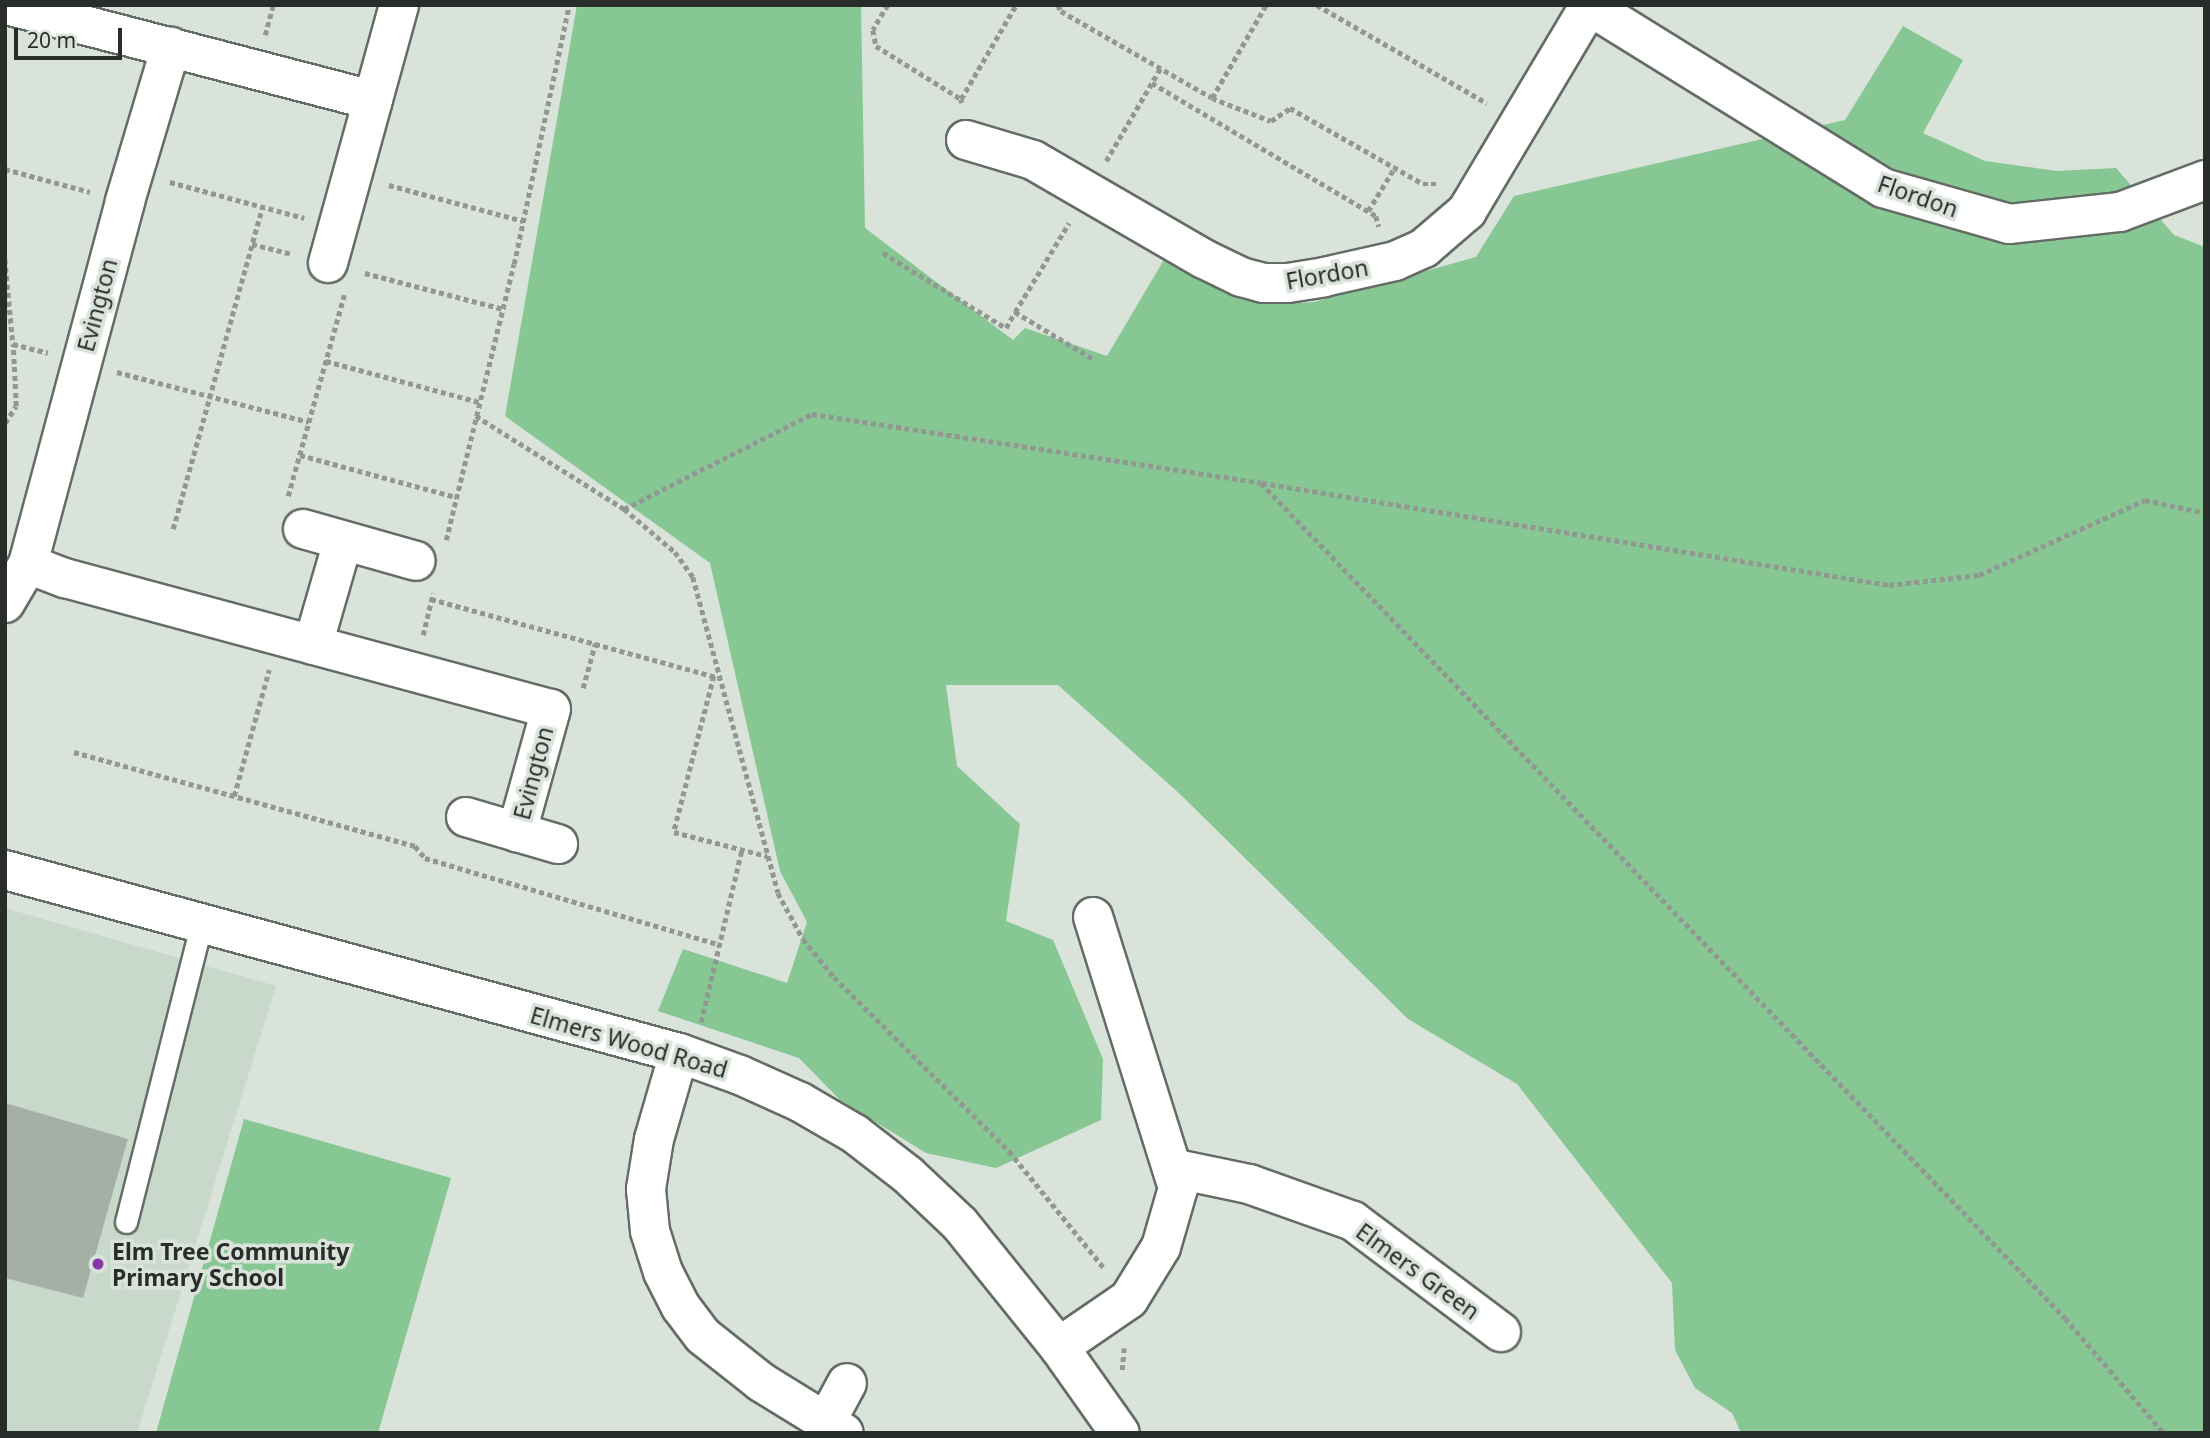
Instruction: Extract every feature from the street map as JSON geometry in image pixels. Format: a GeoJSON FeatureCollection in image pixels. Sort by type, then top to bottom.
{"type":"FeatureCollection","features":[{"type":"Feature","properties":{"kind":"street"},"geometry":{"type":"LineString","coordinates":[[7,5],[373,100]]}},
{"type":"Feature","properties":{"kind":"street"},"geometry":{"type":"LineString","coordinates":[[339,267],[338,227],[399,5]]}},
{"type":"Feature","properties":{"kind":"street","name":"Flordon"},"geometry":{"type":"LineString","coordinates":[[966,140],[1033,160],[1204,259],[1241,277],[1288,283],[1386,263],[1424,248],[1446,232],[1467,211],[1589,6],[1883,188],[2009,224],[2120,212],[2205,180]]}},
{"type":"Feature","properties":{"kind":"street","name":"Evington"},"geometry":{"type":"LineString","coordinates":[[5,603],[28,564],[129,186],[171,47]]}},
{"type":"Feature","properties":{"kind":"street"},"geometry":{"type":"LineString","coordinates":[[295,514],[344,541],[432,564]]}},
{"type":"Feature","properties":{"kind":"street"},"geometry":{"type":"LineString","coordinates":[[296,640],[344,541]]}},
{"type":"Feature","properties":{"kind":"street","name":"Evington"},"geometry":{"type":"LineString","coordinates":[[28,564],[65,578],[551,709],[517,832]]}},
{"type":"Feature","properties":{"kind":"street","name":"Evington"},"geometry":{"type":"LineString","coordinates":[[466,817],[558,844]]}},
{"type":"Feature","properties":{"kind":"street","name":"Elmers Wood Road"},"geometry":{"type":"LineString","coordinates":[[5,870],[686,1056],[800,1101],[855,1134],[908,1175],[960,1224],[1059,1347],[1120,1433]]}},
{"type":"Feature","properties":{"kind":"street"},"geometry":{"type":"LineString","coordinates":[[1059,1347],[1129,1299],[1161,1247],[1178,1188],[1093,917]]}},
{"type":"Feature","properties":{"kind":"street"},"geometry":{"type":"LineString","coordinates":[[686,1056],[654,1139],[646,1189],[650,1231],[663,1272],[681,1307],[703,1336],[761,1382],[835,1427],[848,1383]]}},
{"type":"Feature","properties":{"kind":"street","name":"Elmers Green"},"geometry":{"type":"LineString","coordinates":[[1172,1168],[1249,1184],[1353,1221],[1502,1332]]}},
{"type":"Feature","properties":{"kind":"lane"},"geometry":{"type":"LineString","coordinates":[[126,1222],[202,922]]}},
{"type":"Feature","properties":{"kind":"path"},"geometry":{"type":"LineString","coordinates":[[414,673],[431,599],[432,564],[456,496],[503,309],[569,5]]}},
{"type":"Feature","properties":{"kind":"path"},"geometry":{"type":"LineString","coordinates":[[888,5],[873,30],[876,46],[961,99]]}},
{"type":"Feature","properties":{"kind":"path"},"geometry":{"type":"LineString","coordinates":[[966,140],[961,99],[1016,5]]}},
{"type":"Feature","properties":{"kind":"path"},"geometry":{"type":"LineString","coordinates":[[1058,5],[1061,11],[1212,98],[1271,121],[1290,108],[1423,184],[1484,185]]}},
{"type":"Feature","properties":{"kind":"path"},"geometry":{"type":"LineString","coordinates":[[1212,98],[1266,5]]}},
{"type":"Feature","properties":{"kind":"path"},"geometry":{"type":"LineString","coordinates":[[1317,5],[1521,122]]}},
{"type":"Feature","properties":{"kind":"path"},"geometry":{"type":"LineString","coordinates":[[1152,83],[1376,216],[1386,263]]}},
{"type":"Feature","properties":{"kind":"path"},"geometry":{"type":"LineString","coordinates":[[1368,211],[1395,167]]}},
{"type":"Feature","properties":{"kind":"path"},"geometry":{"type":"LineString","coordinates":[[5,169],[262,206],[338,227]]}},
{"type":"Feature","properties":{"kind":"path"},"geometry":{"type":"LineString","coordinates":[[352,175],[523,221]]}},
{"type":"Feature","properties":{"kind":"path"},"geometry":{"type":"LineString","coordinates":[[173,529],[262,206]]}},
{"type":"Feature","properties":{"kind":"path"},"geometry":{"type":"LineString","coordinates":[[252,244],[503,309]]}},
{"type":"Feature","properties":{"kind":"path"},"geometry":{"type":"LineString","coordinates":[[883,253],[1006,328],[1015,312],[1094,360]]}},
{"type":"Feature","properties":{"kind":"path"},"geometry":{"type":"LineString","coordinates":[[5,260],[16,406],[5,423]]}},
{"type":"Feature","properties":{"kind":"path"},"geometry":{"type":"LineString","coordinates":[[295,514],[300,455],[326,361],[339,267]]}},
{"type":"Feature","properties":{"kind":"path"},"geometry":{"type":"LineString","coordinates":[[13,344],[309,422]]}},
{"type":"Feature","properties":{"kind":"path"},"geometry":{"type":"LineString","coordinates":[[326,361],[479,402]]}},
{"type":"Feature","properties":{"kind":"path"},"geometry":{"type":"LineString","coordinates":[[624,509],[811,415],[1261,483],[1889,585],[1979,575],[2145,500],[2205,513]]}},
{"type":"Feature","properties":{"kind":"path"},"geometry":{"type":"LineString","coordinates":[[476,416],[624,509],[675,552],[693,577],[768,856],[784,905],[803,939],[834,977],[1009,1151],[1129,1299],[1122,1376]]}},
{"type":"Feature","properties":{"kind":"path"},"geometry":{"type":"LineString","coordinates":[[300,455],[456,496]]}},
{"type":"Feature","properties":{"kind":"path"},"geometry":{"type":"LineString","coordinates":[[1261,483],[2065,1318],[2164,1433]]}},
{"type":"Feature","properties":{"kind":"path"},"geometry":{"type":"LineString","coordinates":[[431,599],[721,678]]}},
{"type":"Feature","properties":{"kind":"path"},"geometry":{"type":"LineString","coordinates":[[234,797],[296,640]]}},
{"type":"Feature","properties":{"kind":"path"},"geometry":{"type":"LineString","coordinates":[[714,676],[674,832],[768,856]]}},
{"type":"Feature","properties":{"kind":"path"},"geometry":{"type":"LineString","coordinates":[[74,752],[415,846],[425,858],[720,945]]}},
{"type":"Feature","properties":{"kind":"path"},"geometry":{"type":"LineString","coordinates":[[686,1056],[720,945],[742,849]]}},
{"type":"Feature","properties":{"kind":"shaded area","name":"Elm Tree Community Primary School"},"geometry":{"type":"Polygon","coordinates":[[[5,908],[276,986],[137,1433],[5,1433],[5,908]]]}},
{"type":"Feature","properties":{"kind":"green space"},"geometry":{"type":"Polygon","coordinates":[[[577,5],[861,5],[865,228],[1013,340],[1025,328],[1107,356],[1165,258],[1245,299],[1276,304],[1314,302],[1476,257],[1514,196],[1845,120],[1903,26],[1963,60],[1923,133],[1985,161],[2057,171],[2116,168],[2174,235],[2205,247],[2205,1433],[1741,1433],[1732,1413],[1695,1388],[1675,1350],[1672,1283],[1517,1084],[1408,1019],[1181,795],[1058,685],[946,685],[957,766],[1020,824],[1006,921],[1053,940],[1103,1059],[1101,1120],[996,1168],[926,1153],[840,1100],[799,1058],[658,1011],[683,949],[787,983],[807,922],[780,871],[710,563],[505,416],[577,5]]]}},
{"type":"Feature","properties":{"kind":"green space"},"geometry":{"type":"Polygon","coordinates":[[[244,1119],[451,1178],[378,1433],[156,1433],[244,1119]]]}},
{"type":"Feature","properties":{"kind":"building"},"geometry":{"type":"Polygon","coordinates":[[[5,1103],[128,1139],[83,1298],[5,1278],[5,1103]]]}},
{"type":"Feature","properties":{"kind":"place","name":"Elm Tree Community Primary School"},"geometry":{"type":"Point","coordinates":[98,1264]}}]}
